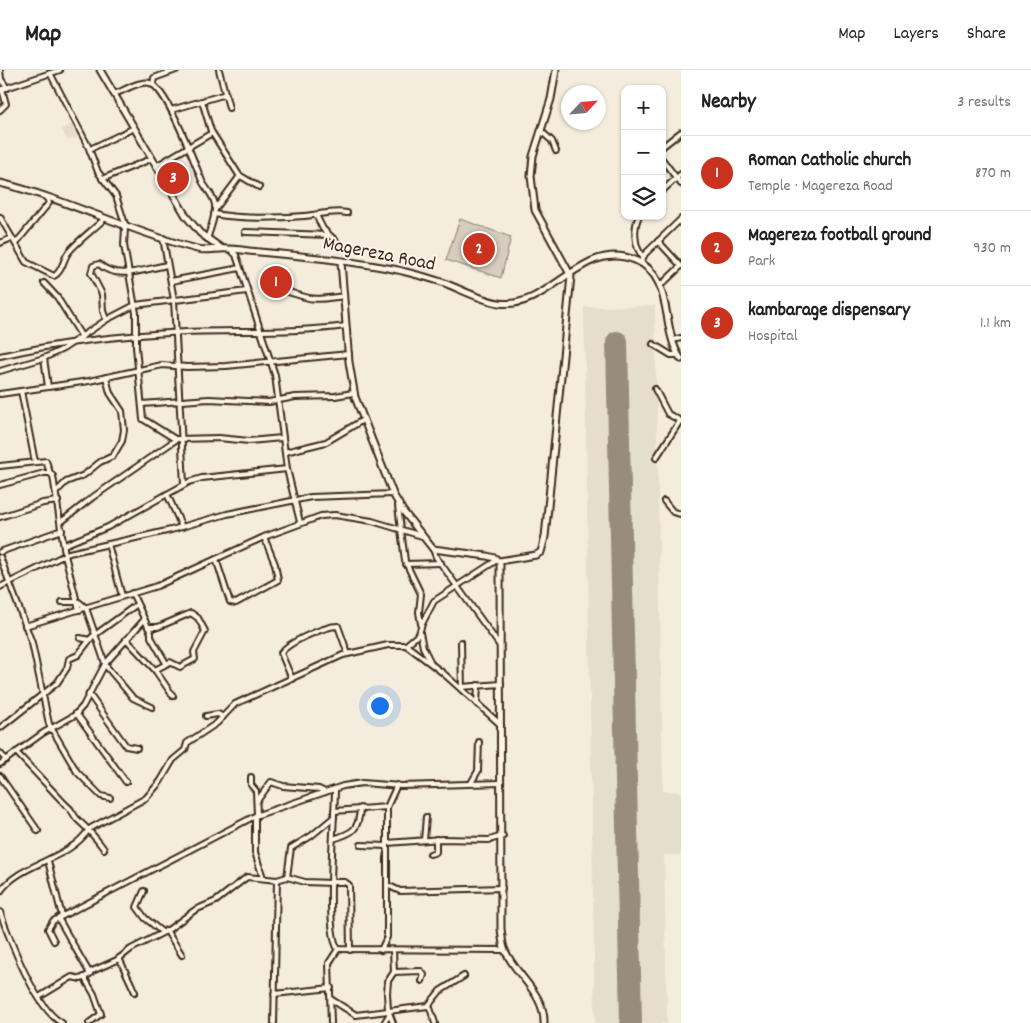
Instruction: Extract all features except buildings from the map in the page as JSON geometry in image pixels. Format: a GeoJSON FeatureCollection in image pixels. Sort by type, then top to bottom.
{"type":"FeatureCollection","features":[{"type":"Feature","properties":{"kind":"street"},"geometry":{"type":"LineString","coordinates":[[0,70],[6,105],[0,110]]}},
{"type":"Feature","properties":{"kind":"street"},"geometry":{"type":"LineString","coordinates":[[3,89],[60,70]]}},
{"type":"Feature","properties":{"kind":"street"},"geometry":{"type":"LineString","coordinates":[[100,70],[186,216],[207,239],[221,249]]}},
{"type":"Feature","properties":{"kind":"street"},"geometry":{"type":"LineString","coordinates":[[176,70],[154,78],[154,85],[171,110],[203,183],[214,202],[214,213]]}},
{"type":"Feature","properties":{"kind":"street"},"geometry":{"type":"LineString","coordinates":[[219,70],[229,108]]}},
{"type":"Feature","properties":{"kind":"street"},"geometry":{"type":"LineString","coordinates":[[433,549],[476,554],[498,560],[536,555],[544,547],[568,324],[570,272],[543,227],[533,205],[531,167],[552,99],[556,70]]}},
{"type":"Feature","properties":{"kind":"street"},"geometry":{"type":"LineString","coordinates":[[50,73],[62,92],[90,149],[102,179],[116,196],[125,220],[126,224],[122,224],[125,228],[124,243],[134,305],[143,420],[175,439]]}},
{"type":"Feature","properties":{"kind":"street"},"geometry":{"type":"LineString","coordinates":[[114,94],[143,82],[154,85]]}},
{"type":"Feature","properties":{"kind":"street"},"geometry":{"type":"LineString","coordinates":[[171,110],[226,94]]}},
{"type":"Feature","properties":{"kind":"street"},"geometry":{"type":"LineString","coordinates":[[202,101],[212,133],[240,176],[259,187]]}},
{"type":"Feature","properties":{"kind":"street"},"geometry":{"type":"LineString","coordinates":[[90,149],[134,128]]}},
{"type":"Feature","properties":{"kind":"street"},"geometry":{"type":"LineString","coordinates":[[542,131],[552,141],[556,151]]}},
{"type":"Feature","properties":{"kind":"street"},"geometry":{"type":"LineString","coordinates":[[666,145],[681,132]]}},
{"type":"Feature","properties":{"kind":"street"},"geometry":{"type":"LineString","coordinates":[[155,166],[212,133]]}},
{"type":"Feature","properties":{"kind":"street"},"geometry":{"type":"LineString","coordinates":[[102,179],[151,159]]}},
{"type":"Feature","properties":{"kind":"street"},"geometry":{"type":"LineString","coordinates":[[666,164],[681,184]]}},
{"type":"Feature","properties":{"kind":"street"},"geometry":{"type":"LineString","coordinates":[[666,188],[681,174]]}},
{"type":"Feature","properties":{"kind":"street"},"geometry":{"type":"LineString","coordinates":[[207,239],[214,213],[220,200],[240,176]]}},
{"type":"Feature","properties":{"kind":"street","name":"Magereza Road"},"geometry":{"type":"LineString","coordinates":[[0,183],[201,250],[221,249],[270,253],[398,270],[446,284],[487,300],[505,304],[519,302],[536,296],[570,272],[587,264],[609,257],[628,257],[642,260]]}},
{"type":"Feature","properties":{"kind":"street"},"geometry":{"type":"LineString","coordinates":[[16,243],[49,203],[47,198]]}},
{"type":"Feature","properties":{"kind":"street"},"geometry":{"type":"LineString","coordinates":[[214,213],[236,217],[316,215],[338,212],[347,214]]}},
{"type":"Feature","properties":{"kind":"street"},"geometry":{"type":"LineString","coordinates":[[316,215],[323,229],[340,245]]}},
{"type":"Feature","properties":{"kind":"street"},"geometry":{"type":"LineString","coordinates":[[0,217],[26,262],[55,276],[69,251],[90,234],[103,220],[102,217]]}},
{"type":"Feature","properties":{"kind":"street"},"geometry":{"type":"LineString","coordinates":[[642,260],[658,241],[681,219]]}},
{"type":"Feature","properties":{"kind":"street"},"geometry":{"type":"LineString","coordinates":[[637,220],[634,229],[639,252],[642,260],[660,286],[673,340],[680,357]]}},
{"type":"Feature","properties":{"kind":"street"},"geometry":{"type":"LineString","coordinates":[[245,232],[328,235]]}},
{"type":"Feature","properties":{"kind":"street"},"geometry":{"type":"LineString","coordinates":[[0,243],[12,238]]}},
{"type":"Feature","properties":{"kind":"street"},"geometry":{"type":"LineString","coordinates":[[163,238],[174,300],[181,401],[184,484]]}},
{"type":"Feature","properties":{"kind":"street"},"geometry":{"type":"LineString","coordinates":[[658,241],[681,266],[660,286]]}},
{"type":"Feature","properties":{"kind":"street"},"geometry":{"type":"LineString","coordinates":[[232,251],[236,255],[246,291],[275,375],[287,469],[300,522]]}},
{"type":"Feature","properties":{"kind":"street"},"geometry":{"type":"LineString","coordinates":[[341,262],[353,393],[393,494],[398,504],[433,549],[456,586],[500,646]]}},
{"type":"Feature","properties":{"kind":"street"},"geometry":{"type":"LineString","coordinates":[[106,319],[103,310],[102,294],[92,275],[92,268],[98,264],[106,271],[129,273],[167,265]]}},
{"type":"Feature","properties":{"kind":"street"},"geometry":{"type":"LineString","coordinates":[[171,281],[240,268]]}},
{"type":"Feature","properties":{"kind":"street"},"geometry":{"type":"LineString","coordinates":[[44,283],[57,297],[82,337]]}},
{"type":"Feature","properties":{"kind":"street"},"geometry":{"type":"LineString","coordinates":[[0,370],[44,358],[82,337],[106,319],[134,305],[246,291]]}},
{"type":"Feature","properties":{"kind":"street"},"geometry":{"type":"LineString","coordinates":[[286,291],[302,298],[317,301],[344,296]]}},
{"type":"Feature","properties":{"kind":"street"},"geometry":{"type":"LineString","coordinates":[[0,356],[74,342],[136,336],[346,326]]}},
{"type":"Feature","properties":{"kind":"street"},"geometry":{"type":"LineString","coordinates":[[673,340],[681,338]]}},
{"type":"Feature","properties":{"kind":"street"},"geometry":{"type":"LineString","coordinates":[[653,344],[671,355],[680,357]]}},
{"type":"Feature","properties":{"kind":"street"},"geometry":{"type":"LineString","coordinates":[[0,394],[106,378],[156,366],[212,367],[349,354]]}},
{"type":"Feature","properties":{"kind":"street"},"geometry":{"type":"LineString","coordinates":[[44,358],[48,386]]}},
{"type":"Feature","properties":{"kind":"street"},"geometry":{"type":"LineString","coordinates":[[56,492],[66,482],[84,475],[100,462],[113,456],[122,441],[124,430],[122,411],[110,393],[106,378]]}},
{"type":"Feature","properties":{"kind":"street"},"geometry":{"type":"LineString","coordinates":[[655,389],[668,414],[680,421],[656,458]]}},
{"type":"Feature","properties":{"kind":"street"},"geometry":{"type":"LineString","coordinates":[[21,391],[35,462]]}},
{"type":"Feature","properties":{"kind":"street"},"geometry":{"type":"LineString","coordinates":[[142,404],[181,401],[277,400],[353,393]]}},
{"type":"Feature","properties":{"kind":"street"},"geometry":{"type":"LineString","coordinates":[[285,452],[323,444],[363,420]]}},
{"type":"Feature","properties":{"kind":"street"},"geometry":{"type":"LineString","coordinates":[[61,522],[175,439],[219,438],[249,441],[282,438]]}},
{"type":"Feature","properties":{"kind":"street"},"geometry":{"type":"LineString","coordinates":[[0,466],[46,461],[54,480],[65,555],[79,610]]}},
{"type":"Feature","properties":{"kind":"street"},"geometry":{"type":"LineString","coordinates":[[64,546],[108,527],[184,484],[202,478],[287,469]]}},
{"type":"Feature","properties":{"kind":"street"},"geometry":{"type":"LineString","coordinates":[[0,485],[50,473]]}},
{"type":"Feature","properties":{"kind":"street"},"geometry":{"type":"LineString","coordinates":[[167,494],[182,527]]}},
{"type":"Feature","properties":{"kind":"street"},"geometry":{"type":"LineString","coordinates":[[0,587],[65,555],[182,527],[227,514],[296,500],[345,495],[393,494]]}},
{"type":"Feature","properties":{"kind":"street"},"geometry":{"type":"LineString","coordinates":[[0,517],[43,503],[58,501]]}},
{"type":"Feature","properties":{"kind":"street"},"geometry":{"type":"LineString","coordinates":[[664,501],[673,512],[680,515]]}},
{"type":"Feature","properties":{"kind":"street"},"geometry":{"type":"LineString","coordinates":[[398,504],[406,564],[421,592],[419,612],[422,624]]}},
{"type":"Feature","properties":{"kind":"street"},"geometry":{"type":"LineString","coordinates":[[25,626],[157,586],[264,537],[300,522],[321,516],[335,515],[372,521],[423,537]]}},
{"type":"Feature","properties":{"kind":"street"},"geometry":{"type":"LineString","coordinates":[[0,552],[62,530]]}},
{"type":"Feature","properties":{"kind":"street"},"geometry":{"type":"LineString","coordinates":[[216,559],[230,602],[236,603],[278,580],[276,564],[264,537]]}},
{"type":"Feature","properties":{"kind":"street"},"geometry":{"type":"LineString","coordinates":[[108,544],[122,596]]}},
{"type":"Feature","properties":{"kind":"street"},"geometry":{"type":"LineString","coordinates":[[0,557],[34,648],[43,695],[52,728],[77,772],[101,796],[110,798]]}},
{"type":"Feature","properties":{"kind":"street"},"geometry":{"type":"LineString","coordinates":[[432,665],[423,647],[420,633],[432,603],[498,560]]}},
{"type":"Feature","properties":{"kind":"street"},"geometry":{"type":"LineString","coordinates":[[498,560],[501,567],[501,783],[503,836],[501,929],[505,950],[536,995],[544,1016],[544,1023]]}},
{"type":"Feature","properties":{"kind":"street"},"geometry":{"type":"LineString","coordinates":[[406,564],[441,563]]}},
{"type":"Feature","properties":{"kind":"street"},"geometry":{"type":"LineString","coordinates":[[132,593],[151,637],[166,663]]}},
{"type":"Feature","properties":{"kind":"street"},"geometry":{"type":"LineString","coordinates":[[62,602],[77,602],[86,608],[105,664],[133,698],[152,707]]}},
{"type":"Feature","properties":{"kind":"street"},"geometry":{"type":"LineString","coordinates":[[0,728],[43,695],[61,678],[69,659],[78,656],[90,640],[136,605]]}},
{"type":"Feature","properties":{"kind":"street"},"geometry":{"type":"LineString","coordinates":[[148,627],[158,627],[190,613],[196,615],[205,633],[194,651],[194,660],[180,667],[172,662],[166,663],[155,670]]}},
{"type":"Feature","properties":{"kind":"street"},"geometry":{"type":"LineString","coordinates":[[0,764],[76,713],[89,694],[105,664],[144,620]]}},
{"type":"Feature","properties":{"kind":"street"},"geometry":{"type":"LineString","coordinates":[[292,679],[282,656],[283,650],[318,631],[338,626],[348,654]]}},
{"type":"Feature","properties":{"kind":"street"},"geometry":{"type":"LineString","coordinates":[[406,645],[420,633]]}},
{"type":"Feature","properties":{"kind":"street"},"geometry":{"type":"LineString","coordinates":[[80,638],[90,640]]}},
{"type":"Feature","properties":{"kind":"street"},"geometry":{"type":"LineString","coordinates":[[126,640],[155,670],[173,696]]}},
{"type":"Feature","properties":{"kind":"street"},"geometry":{"type":"LineString","coordinates":[[461,642],[461,688]]}},
{"type":"Feature","properties":{"kind":"street"},"geometry":{"type":"LineString","coordinates":[[0,892],[17,877],[48,861],[79,840],[89,829],[146,798],[158,785],[174,760],[184,751],[187,743],[223,717],[235,704],[292,679],[331,659],[393,644],[406,645],[461,688],[502,725]]}},
{"type":"Feature","properties":{"kind":"street"},"geometry":{"type":"LineString","coordinates":[[461,688],[501,684]]}},
{"type":"Feature","properties":{"kind":"street"},"geometry":{"type":"LineString","coordinates":[[477,704],[478,685]]}},
{"type":"Feature","properties":{"kind":"street"},"geometry":{"type":"LineString","coordinates":[[89,694],[126,746],[137,748]]}},
{"type":"Feature","properties":{"kind":"street"},"geometry":{"type":"LineString","coordinates":[[76,713],[126,782]]}},
{"type":"Feature","properties":{"kind":"street"},"geometry":{"type":"LineString","coordinates":[[206,716],[218,714],[223,717]]}},
{"type":"Feature","properties":{"kind":"street"},"geometry":{"type":"LineString","coordinates":[[471,783],[478,771],[479,742]]}},
{"type":"Feature","properties":{"kind":"street"},"geometry":{"type":"LineString","coordinates":[[16,752],[62,802],[72,808],[76,817],[89,829],[104,849]]}},
{"type":"Feature","properties":{"kind":"street"},"geometry":{"type":"LineString","coordinates":[[0,753],[6,760]]}},
{"type":"Feature","properties":{"kind":"street"},"geometry":{"type":"LineString","coordinates":[[0,776],[38,831]]}},
{"type":"Feature","properties":{"kind":"street"},"geometry":{"type":"LineString","coordinates":[[251,777],[250,784],[256,789],[255,852],[263,878]]}},
{"type":"Feature","properties":{"kind":"street"},"geometry":{"type":"LineString","coordinates":[[256,801],[271,782],[283,786],[318,789],[325,792]]}},
{"type":"Feature","properties":{"kind":"street"},"geometry":{"type":"LineString","coordinates":[[54,941],[48,926],[60,917],[256,816],[325,792],[355,784],[397,786],[501,783]]}},
{"type":"Feature","properties":{"kind":"street"},"geometry":{"type":"LineString","coordinates":[[381,950],[387,937],[387,807],[397,786]]}},
{"type":"Feature","properties":{"kind":"street"},"geometry":{"type":"LineString","coordinates":[[335,789],[332,882],[334,940],[338,949]]}},
{"type":"Feature","properties":{"kind":"street"},"geometry":{"type":"LineString","coordinates":[[287,877],[291,848],[311,836],[334,814],[360,808],[387,807]]}},
{"type":"Feature","properties":{"kind":"street"},"geometry":{"type":"LineString","coordinates":[[333,839],[347,835],[358,825],[360,808]]}},
{"type":"Feature","properties":{"kind":"street"},"geometry":{"type":"LineString","coordinates":[[424,840],[426,817]]}},
{"type":"Feature","properties":{"kind":"street"},"geometry":{"type":"LineString","coordinates":[[362,845],[424,840],[489,840],[503,836]]}},
{"type":"Feature","properties":{"kind":"street"},"geometry":{"type":"LineString","coordinates":[[430,854],[436,852],[436,840]]}},
{"type":"Feature","properties":{"kind":"street"},"geometry":{"type":"LineString","coordinates":[[48,861],[60,917],[90,972]]}},
{"type":"Feature","properties":{"kind":"street"},"geometry":{"type":"LineString","coordinates":[[39,997],[72,977],[79,979],[84,977],[90,972],[119,958],[131,949],[164,932],[196,910],[216,901],[241,879],[247,877],[277,880],[287,877],[305,882],[345,882],[349,886],[350,950]]}},
{"type":"Feature","properties":{"kind":"street"},"geometry":{"type":"LineString","coordinates":[[274,1023],[275,929],[278,912],[277,880]]}},
{"type":"Feature","properties":{"kind":"street"},"geometry":{"type":"LineString","coordinates":[[387,885],[394,890],[434,891],[502,888]]}},
{"type":"Feature","properties":{"kind":"street"},"geometry":{"type":"LineString","coordinates":[[387,900],[394,890]]}},
{"type":"Feature","properties":{"kind":"street"},"geometry":{"type":"LineString","coordinates":[[144,891],[137,907],[145,918],[164,932],[182,954]]}},
{"type":"Feature","properties":{"kind":"street"},"geometry":{"type":"LineString","coordinates":[[0,912],[39,997],[52,1016],[62,1023]]}},
{"type":"Feature","properties":{"kind":"street"},"geometry":{"type":"LineString","coordinates":[[0,929],[6,926]]}},
{"type":"Feature","properties":{"kind":"street"},"geometry":{"type":"LineString","coordinates":[[338,949],[505,950]]}},
{"type":"Feature","properties":{"kind":"street"},"geometry":{"type":"LineString","coordinates":[[331,1023],[332,1000],[329,963],[338,949]]}},
{"type":"Feature","properties":{"kind":"street"},"geometry":{"type":"LineString","coordinates":[[393,950],[394,972],[388,983],[388,1010],[393,1023]]}},
{"type":"Feature","properties":{"kind":"street"},"geometry":{"type":"LineString","coordinates":[[119,958],[135,992]]}},
{"type":"Feature","properties":{"kind":"street"},"geometry":{"type":"LineString","coordinates":[[394,972],[421,971],[424,974],[422,981]]}},
{"type":"Feature","properties":{"kind":"street"},"geometry":{"type":"LineString","coordinates":[[332,1000],[356,1015],[407,1007],[418,1008],[429,1005],[440,991],[464,976]]}},
{"type":"Feature","properties":{"kind":"street"},"geometry":{"type":"LineString","coordinates":[[84,977],[94,994],[101,1014],[89,1023]]}},
{"type":"Feature","properties":{"kind":"street"},"geometry":{"type":"LineString","coordinates":[[274,994],[330,988]]}},
{"type":"Feature","properties":{"kind":"street"},"geometry":{"type":"LineString","coordinates":[[429,1005],[434,1023]]}},
{"type":"Feature","properties":{"kind":"street"},"geometry":{"type":"LineString","coordinates":[[384,1023],[389,1016]]}},
{"type":"Feature","properties":{"kind":"shaded area"},"geometry":{"type":"Polygon","coordinates":[[[75,123],[81,137],[68,140],[61,129],[75,123]]]}},
{"type":"Feature","properties":{"kind":"shaded area"},"geometry":{"type":"Polygon","coordinates":[[[460,219],[511,237],[501,278],[446,260],[460,219]]]}},
{"type":"Feature","properties":{"kind":"shaded area"},"geometry":{"type":"Polygon","coordinates":[[[655,306],[663,791],[681,792],[681,855],[664,855],[667,1023],[595,1023],[584,307],[655,306]]]}},
{"type":"Feature","properties":{"kind":"runway"},"geometry":{"type":"LineString","coordinates":[[617,342],[631,1023]]}},
{"type":"Feature","properties":{"kind":"place","name":"kambarage dispensary"},"geometry":{"type":"Point","coordinates":[173,178]}},
{"type":"Feature","properties":{"kind":"place","name":"Magereza football ground"},"geometry":{"type":"Point","coordinates":[479,249]}},
{"type":"Feature","properties":{"kind":"place","name":"Roman Catholic church"},"geometry":{"type":"Point","coordinates":[276,282]}}]}
